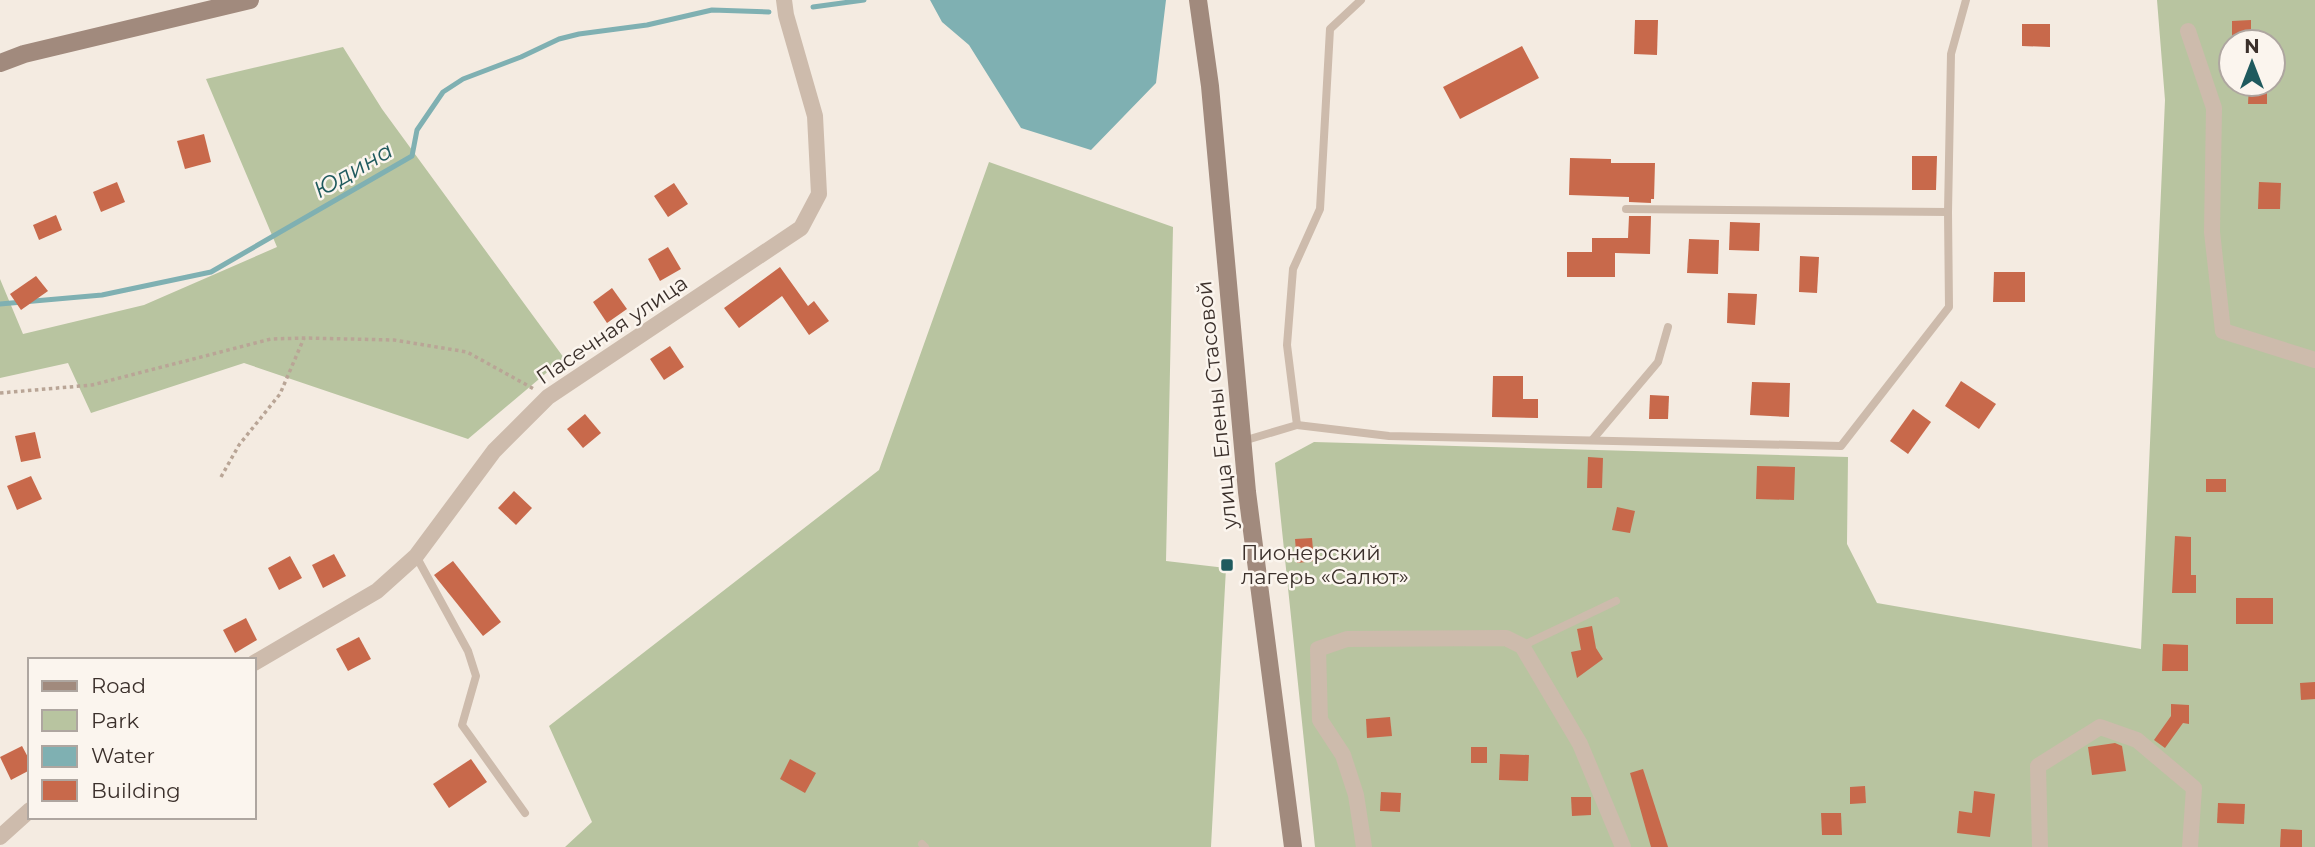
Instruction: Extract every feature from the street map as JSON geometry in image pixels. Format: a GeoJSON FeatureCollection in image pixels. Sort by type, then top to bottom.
{"type":"FeatureCollection","features":[{"type":"Feature","properties":{"kind":"main road"},"geometry":{"type":"LineString","coordinates":[[0,63],[24,54],[250,0]]}},
{"type":"Feature","properties":{"kind":"main road","name":"улица Елены Стасовой"},"geometry":{"type":"LineString","coordinates":[[1198,0],[1210,86],[1247,492],[1293,847]]}},
{"type":"Feature","properties":{"kind":"street","name":"Пасечная улица"},"geometry":{"type":"LineString","coordinates":[[256,662],[377,591],[416,556],[494,451],[548,397],[801,228],[819,194],[815,116],[784,0]]}},
{"type":"Feature","properties":{"kind":"street"},"geometry":{"type":"LineString","coordinates":[[2188,31],[2214,108],[2212,232],[2223,331],[2315,360]]}},
{"type":"Feature","properties":{"kind":"street"},"geometry":{"type":"LineString","coordinates":[[1364,847],[1356,795],[1343,755],[1320,720],[1318,649],[1346,639],[1506,638],[1522,646],[1580,744],[1623,847]]}},
{"type":"Feature","properties":{"kind":"street"},"geometry":{"type":"LineString","coordinates":[[2040,847],[2038,766],[2100,727],[2137,740],[2194,788],[2190,847]]}},
{"type":"Feature","properties":{"kind":"street"},"geometry":{"type":"LineString","coordinates":[[0,837],[28,812]]}},
{"type":"Feature","properties":{"kind":"lane"},"geometry":{"type":"LineString","coordinates":[[1297,425],[1287,345],[1293,269],[1320,209],[1331,29],[1361,0]]}},
{"type":"Feature","properties":{"kind":"lane"},"geometry":{"type":"LineString","coordinates":[[1243,441],[1297,425],[1389,436],[1841,446],[1949,307],[1951,54],[1966,0]]}},
{"type":"Feature","properties":{"kind":"lane"},"geometry":{"type":"LineString","coordinates":[[1626,209],[1948,212]]}},
{"type":"Feature","properties":{"kind":"lane"},"geometry":{"type":"LineString","coordinates":[[1593,439],[1658,362],[1668,327]]}},
{"type":"Feature","properties":{"kind":"lane"},"geometry":{"type":"LineString","coordinates":[[416,556],[468,651],[476,676],[462,725],[525,813]]}},
{"type":"Feature","properties":{"kind":"lane"},"geometry":{"type":"LineString","coordinates":[[1522,646],[1616,601]]}},
{"type":"Feature","properties":{"kind":"path"},"geometry":{"type":"LineString","coordinates":[[0,393],[92,385],[271,339],[303,338],[394,340],[467,352],[548,397]]}},
{"type":"Feature","properties":{"kind":"path"},"geometry":{"type":"LineString","coordinates":[[221,477],[239,446],[280,394],[303,338]]}},
{"type":"Feature","properties":{"kind":"green space"},"geometry":{"type":"Polygon","coordinates":[[[2157,0],[2315,0],[2315,847],[1315,847],[1275,463],[1314,442],[1848,457],[1847,544],[1877,603],[2141,649],[2165,100],[2157,0]]]}},
{"type":"Feature","properties":{"kind":"green space"},"geometry":{"type":"Polygon","coordinates":[[[343,47],[382,109],[564,358],[468,439],[244,363],[91,413],[68,363],[0,378],[0,279],[23,334],[144,305],[277,247],[206,79],[343,47]]]}},
{"type":"Feature","properties":{"kind":"green space"},"geometry":{"type":"Polygon","coordinates":[[[989,162],[1173,227],[1166,561],[1226,568],[1211,847],[565,847],[592,822],[549,726],[879,470],[989,162]]]}},
{"type":"Feature","properties":{"kind":"water"},"geometry":{"type":"Polygon","coordinates":[[[930,0],[1166,0],[1156,83],[1091,150],[1021,128],[969,45],[942,22],[930,0]]]}},
{"type":"Feature","properties":{"kind":"building"},"geometry":{"type":"Polygon","coordinates":[[[1635,20],[1658,20],[1657,55],[1634,54],[1635,20]]]}},
{"type":"Feature","properties":{"kind":"building"},"geometry":{"type":"Polygon","coordinates":[[[2251,20],[2251,28],[2232,28],[2232,21],[2251,20]]]}},
{"type":"Feature","properties":{"kind":"building"},"geometry":{"type":"Polygon","coordinates":[[[2022,24],[2050,24],[2050,47],[2022,46],[2022,24]]]}},
{"type":"Feature","properties":{"kind":"building"},"geometry":{"type":"Polygon","coordinates":[[[1522,46],[1539,78],[1460,119],[1443,87],[1522,46]]]}},
{"type":"Feature","properties":{"kind":"building"},"geometry":{"type":"Polygon","coordinates":[[[2248,98],[2267,98],[2267,104],[2248,104],[2248,98]]]}},
{"type":"Feature","properties":{"kind":"building"},"geometry":{"type":"Polygon","coordinates":[[[204,134],[211,162],[185,169],[177,141],[204,134]]]}},
{"type":"Feature","properties":{"kind":"building"},"geometry":{"type":"Polygon","coordinates":[[[1912,156],[1937,156],[1936,190],[1912,190],[1912,156]]]}},
{"type":"Feature","properties":{"kind":"building"},"geometry":{"type":"Polygon","coordinates":[[[1570,158],[1611,159],[1611,163],[1655,163],[1654,199],[1651,199],[1651,203],[1629,202],[1629,197],[1569,195],[1570,158]]]}},
{"type":"Feature","properties":{"kind":"building"},"geometry":{"type":"Polygon","coordinates":[[[117,182],[125,202],[101,212],[93,192],[117,182]]]}},
{"type":"Feature","properties":{"kind":"building"},"geometry":{"type":"Polygon","coordinates":[[[2259,182],[2281,183],[2280,209],[2258,209],[2259,182]]]}},
{"type":"Feature","properties":{"kind":"building"},"geometry":{"type":"Polygon","coordinates":[[[674,183],[688,204],[668,217],[654,196],[674,183]]]}},
{"type":"Feature","properties":{"kind":"building"},"geometry":{"type":"Polygon","coordinates":[[[56,215],[62,230],[39,240],[33,225],[56,215]]]}},
{"type":"Feature","properties":{"kind":"building"},"geometry":{"type":"Polygon","coordinates":[[[1629,216],[1651,216],[1650,254],[1615,253],[1615,277],[1567,277],[1567,252],[1592,252],[1592,238],[1628,238],[1629,216]]]}},
{"type":"Feature","properties":{"kind":"building"},"geometry":{"type":"Polygon","coordinates":[[[1730,222],[1760,223],[1759,251],[1729,250],[1730,222]]]}},
{"type":"Feature","properties":{"kind":"building"},"geometry":{"type":"Polygon","coordinates":[[[1689,239],[1719,240],[1718,274],[1687,273],[1689,239]]]}},
{"type":"Feature","properties":{"kind":"building"},"geometry":{"type":"Polygon","coordinates":[[[668,247],[681,269],[660,281],[648,259],[668,247]]]}},
{"type":"Feature","properties":{"kind":"building"},"geometry":{"type":"Polygon","coordinates":[[[1800,256],[1819,257],[1817,293],[1799,292],[1800,256]]]}},
{"type":"Feature","properties":{"kind":"building"},"geometry":{"type":"Polygon","coordinates":[[[780,267],[808,306],[814,301],[829,321],[809,335],[782,296],[739,328],[724,308],[780,267]]]}},
{"type":"Feature","properties":{"kind":"building"},"geometry":{"type":"Polygon","coordinates":[[[1994,272],[2025,272],[2025,302],[1993,302],[1994,272]]]}},
{"type":"Feature","properties":{"kind":"building"},"geometry":{"type":"Polygon","coordinates":[[[36,276],[48,291],[21,310],[10,294],[36,276]]]}},
{"type":"Feature","properties":{"kind":"building"},"geometry":{"type":"Polygon","coordinates":[[[612,288],[627,309],[607,323],[593,302],[612,288]]]}},
{"type":"Feature","properties":{"kind":"building"},"geometry":{"type":"Polygon","coordinates":[[[1728,293],[1757,294],[1755,325],[1727,323],[1728,293]]]}},
{"type":"Feature","properties":{"kind":"building"},"geometry":{"type":"Polygon","coordinates":[[[670,346],[684,367],[664,380],[650,359],[670,346]]]}},
{"type":"Feature","properties":{"kind":"building"},"geometry":{"type":"Polygon","coordinates":[[[1493,376],[1523,376],[1523,399],[1538,399],[1538,418],[1492,417],[1493,376]]]}},
{"type":"Feature","properties":{"kind":"building"},"geometry":{"type":"Polygon","coordinates":[[[1961,381],[1996,404],[1979,429],[1945,406],[1961,381]]]}},
{"type":"Feature","properties":{"kind":"building"},"geometry":{"type":"Polygon","coordinates":[[[1752,382],[1790,383],[1789,417],[1750,415],[1752,382]]]}},
{"type":"Feature","properties":{"kind":"building"},"geometry":{"type":"Polygon","coordinates":[[[1650,395],[1669,396],[1668,419],[1649,419],[1650,395]]]}},
{"type":"Feature","properties":{"kind":"building"},"geometry":{"type":"Polygon","coordinates":[[[1913,409],[1931,422],[1908,454],[1890,441],[1913,409]]]}},
{"type":"Feature","properties":{"kind":"building"},"geometry":{"type":"Polygon","coordinates":[[[585,414],[601,433],[583,448],[567,429],[585,414]]]}},
{"type":"Feature","properties":{"kind":"building"},"geometry":{"type":"Polygon","coordinates":[[[35,432],[41,458],[21,462],[15,436],[35,432]]]}},
{"type":"Feature","properties":{"kind":"building"},"geometry":{"type":"Polygon","coordinates":[[[1588,457],[1603,458],[1602,488],[1587,488],[1588,457]]]}},
{"type":"Feature","properties":{"kind":"building"},"geometry":{"type":"Polygon","coordinates":[[[1757,466],[1795,467],[1794,500],[1756,499],[1757,466]]]}},
{"type":"Feature","properties":{"kind":"building"},"geometry":{"type":"Polygon","coordinates":[[[31,476],[42,499],[17,510],[7,486],[31,476]]]}},
{"type":"Feature","properties":{"kind":"building"},"geometry":{"type":"Polygon","coordinates":[[[2206,479],[2226,479],[2226,492],[2206,492],[2206,479]]]}},
{"type":"Feature","properties":{"kind":"building"},"geometry":{"type":"Polygon","coordinates":[[[514,491],[532,508],[516,525],[498,508],[514,491]]]}},
{"type":"Feature","properties":{"kind":"building"},"geometry":{"type":"Polygon","coordinates":[[[1617,507],[1635,511],[1630,533],[1612,530],[1617,507]]]}},
{"type":"Feature","properties":{"kind":"building"},"geometry":{"type":"Polygon","coordinates":[[[2175,536],[2191,537],[2191,575],[2196,575],[2196,593],[2172,593],[2175,536]]]}},
{"type":"Feature","properties":{"kind":"building"},"geometry":{"type":"Polygon","coordinates":[[[1312,538],[1314,561],[1297,563],[1295,539],[1312,538]]]}},
{"type":"Feature","properties":{"kind":"building"},"geometry":{"type":"Polygon","coordinates":[[[334,554],[346,576],[323,588],[312,565],[334,554]]]}},
{"type":"Feature","properties":{"kind":"building"},"geometry":{"type":"Polygon","coordinates":[[[290,556],[302,578],[279,590],[268,568],[290,556]]]}},
{"type":"Feature","properties":{"kind":"building"},"geometry":{"type":"Polygon","coordinates":[[[453,561],[501,622],[483,636],[434,575],[453,561]]]}},
{"type":"Feature","properties":{"kind":"building"},"geometry":{"type":"Polygon","coordinates":[[[2236,598],[2273,598],[2273,624],[2236,624],[2236,598]]]}},
{"type":"Feature","properties":{"kind":"building"},"geometry":{"type":"Polygon","coordinates":[[[246,618],[257,640],[235,653],[223,630],[246,618]]]}},
{"type":"Feature","properties":{"kind":"building"},"geometry":{"type":"Polygon","coordinates":[[[1592,626],[1596,648],[1603,659],[1577,678],[1571,652],[1581,650],[1577,629],[1592,626]]]}},
{"type":"Feature","properties":{"kind":"building"},"geometry":{"type":"Polygon","coordinates":[[[359,637],[371,659],[348,671],[336,649],[359,637]]]}},
{"type":"Feature","properties":{"kind":"building"},"geometry":{"type":"Polygon","coordinates":[[[2163,644],[2188,645],[2188,671],[2162,671],[2163,644]]]}},
{"type":"Feature","properties":{"kind":"building"},"geometry":{"type":"Polygon","coordinates":[[[2315,682],[2315,699],[2301,700],[2300,683],[2315,682]]]}},
{"type":"Feature","properties":{"kind":"building"},"geometry":{"type":"Polygon","coordinates":[[[2171,704],[2189,705],[2189,724],[2183,723],[2165,748],[2154,740],[2171,716],[2171,704]]]}},
{"type":"Feature","properties":{"kind":"building"},"geometry":{"type":"Polygon","coordinates":[[[1390,717],[1392,736],[1367,738],[1366,719],[1390,717]]]}},
{"type":"Feature","properties":{"kind":"building"},"geometry":{"type":"Polygon","coordinates":[[[2115,743],[2122,746],[2126,771],[2092,775],[2088,747],[2115,743]]]}},
{"type":"Feature","properties":{"kind":"building"},"geometry":{"type":"Polygon","coordinates":[[[22,746],[28,757],[28,771],[11,780],[0,757],[22,746]]]}},
{"type":"Feature","properties":{"kind":"building"},"geometry":{"type":"Polygon","coordinates":[[[1471,747],[1487,747],[1487,763],[1471,763],[1471,747]]]}},
{"type":"Feature","properties":{"kind":"building"},"geometry":{"type":"Polygon","coordinates":[[[1500,754],[1529,755],[1528,781],[1499,780],[1500,754]]]}},
{"type":"Feature","properties":{"kind":"building"},"geometry":{"type":"Polygon","coordinates":[[[471,759],[487,782],[449,808],[433,784],[471,759]]]}},
{"type":"Feature","properties":{"kind":"building"},"geometry":{"type":"Polygon","coordinates":[[[790,759],[816,773],[805,793],[780,779],[790,759]]]}},
{"type":"Feature","properties":{"kind":"building"},"geometry":{"type":"Polygon","coordinates":[[[1643,769],[1668,847],[1651,847],[1630,773],[1643,769]]]}},
{"type":"Feature","properties":{"kind":"building"},"geometry":{"type":"Polygon","coordinates":[[[1865,786],[1866,803],[1850,804],[1850,787],[1865,786]]]}},
{"type":"Feature","properties":{"kind":"building"},"geometry":{"type":"Polygon","coordinates":[[[1974,791],[1995,794],[1990,837],[1957,833],[1959,811],[1972,813],[1974,791]]]}},
{"type":"Feature","properties":{"kind":"building"},"geometry":{"type":"Polygon","coordinates":[[[1381,792],[1401,793],[1400,812],[1380,811],[1381,792]]]}},
{"type":"Feature","properties":{"kind":"building"},"geometry":{"type":"Polygon","coordinates":[[[1571,797],[1591,797],[1591,815],[1572,816],[1571,797]]]}},
{"type":"Feature","properties":{"kind":"building"},"geometry":{"type":"Polygon","coordinates":[[[2218,803],[2245,804],[2244,824],[2217,823],[2218,803]]]}},
{"type":"Feature","properties":{"kind":"building"},"geometry":{"type":"Polygon","coordinates":[[[1821,813],[1841,813],[1842,835],[1822,835],[1821,813]]]}},
{"type":"Feature","properties":{"kind":"building"},"geometry":{"type":"Polygon","coordinates":[[[2281,829],[2302,830],[2302,847],[2280,847],[2281,829]]]}},
{"type":"Feature","properties":{"kind":"waterway","name":"Юдина"},"geometry":{"type":"LineString","coordinates":[[813,7],[864,0]]}},
{"type":"Feature","properties":{"kind":"waterway","name":"Юдина"},"geometry":{"type":"LineString","coordinates":[[0,304],[102,295],[211,272],[412,156],[417,130],[443,92],[463,79],[559,39],[647,25],[712,10],[769,12]]}},
{"type":"Feature","properties":{"kind":"place","name":"Пионерский лагерь «Салют»"},"geometry":{"type":"Point","coordinates":[1227,565]}}]}
